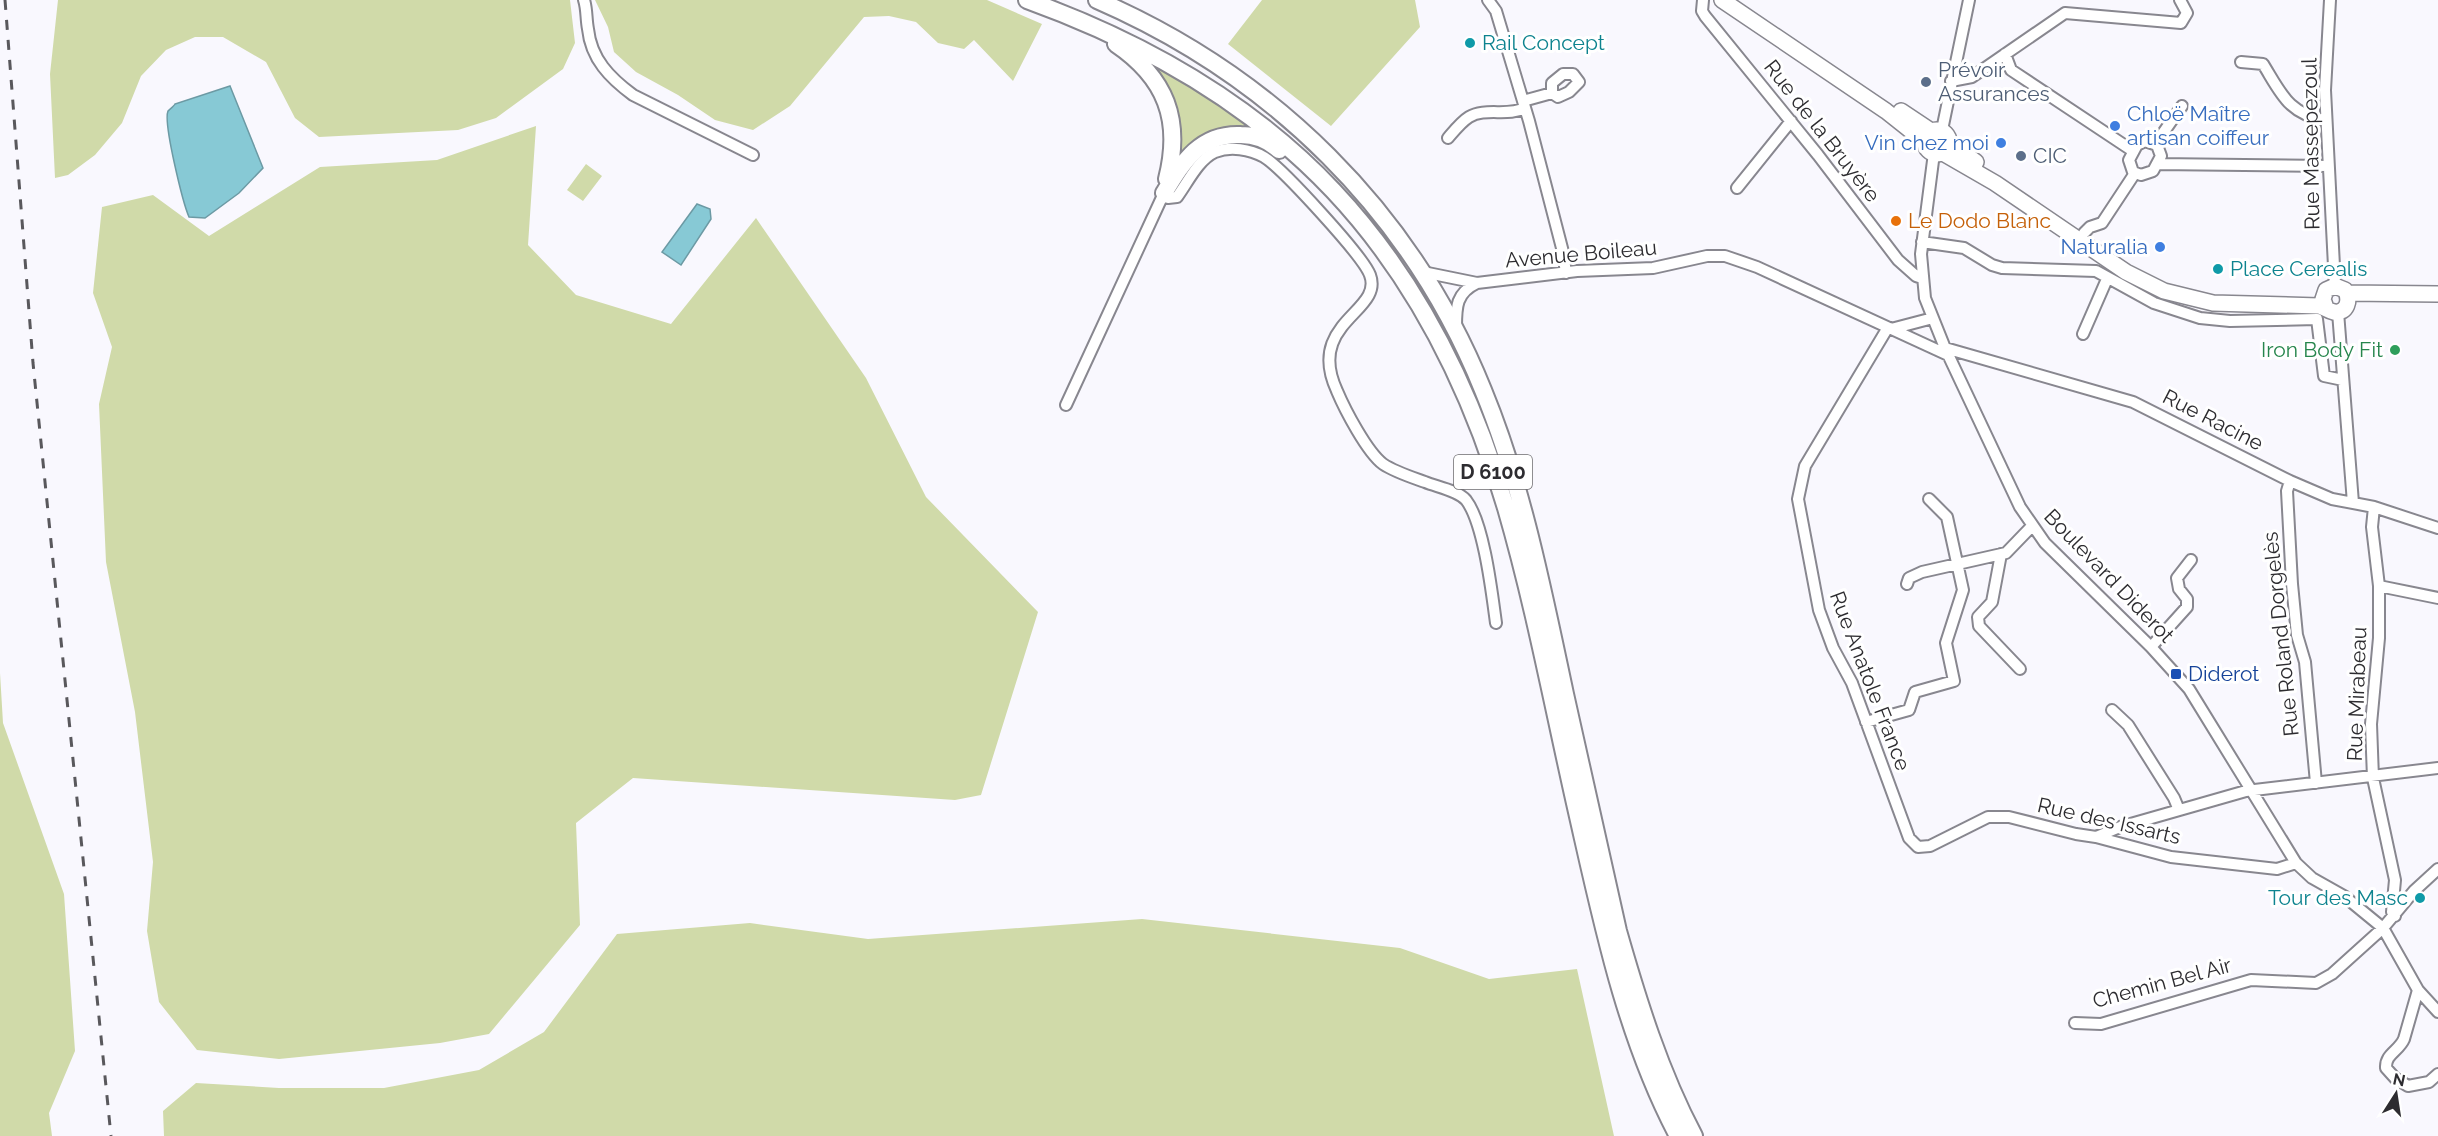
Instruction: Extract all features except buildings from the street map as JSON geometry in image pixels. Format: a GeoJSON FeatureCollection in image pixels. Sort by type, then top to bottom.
{"type":"FeatureCollection","features":[{"type":"Feature","properties":{"kind":"main road","name":"D 6100"},"geometry":{"type":"LineString","coordinates":[[1027,0],[1070,15],[1153,53],[1247,112],[1311,166],[1378,244],[1411,292],[1450,362],[1481,435],[1505,506],[1527,588],[1611,959],[1640,1048],[1678,1136]]}},
{"type":"Feature","properties":{"kind":"main road","name":"D 6100"},"geometry":{"type":"LineString","coordinates":[[1097,0],[1186,44],[1256,91],[1292,120],[1347,173],[1375,206],[1423,272],[1456,330],[1483,389],[1523,510],[1618,931],[1633,982],[1669,1081],[1695,1136]]}},
{"type":"Feature","properties":{"kind":"main road"},"geometry":{"type":"LineString","coordinates":[[1722,0],[1886,111],[2084,233],[2140,271],[2184,290],[2228,297],[2438,303]]}},
{"type":"Feature","properties":{"kind":"main road"},"geometry":{"type":"LineString","coordinates":[[1737,0],[2126,272],[2164,291],[2213,303],[2336,300],[2438,294]]}},
{"type":"Feature","properties":{"kind":"main road"},"geometry":{"type":"LineString","coordinates":[[1070,15],[1134,56],[1148,69],[1160,88],[1168,105],[1173,136],[1171,164],[1164,193]]}},
{"type":"Feature","properties":{"kind":"main road"},"geometry":{"type":"LineString","coordinates":[[1164,193],[1181,166],[1200,145],[1229,134],[1249,135],[1263,139],[1277,147],[1378,244]]}},
{"type":"Feature","properties":{"kind":"street"},"geometry":{"type":"LineString","coordinates":[[584,0],[592,51],[602,67],[619,85],[633,95],[753,155]]}},
{"type":"Feature","properties":{"kind":"street"},"geometry":{"type":"LineString","coordinates":[[1488,0],[1496,11],[1524,105],[1563,252],[1566,273]]}},
{"type":"Feature","properties":{"kind":"street","name":"Rue de la Bruyère"},"geometry":{"type":"LineString","coordinates":[[1703,0],[1702,11],[1705,16],[1791,121],[1898,260],[1922,278]]}},
{"type":"Feature","properties":{"kind":"street","name":"Boulevard Diderot"},"geometry":{"type":"LineString","coordinates":[[1969,0],[1937,142],[1922,242],[1922,278],[1925,298],[1948,355],[2031,526],[2045,543],[2151,647],[2200,704],[2296,863],[2312,878],[2344,896],[2383,928]]}},
{"type":"Feature","properties":{"kind":"street"},"geometry":{"type":"LineString","coordinates":[[1951,81],[1972,77],[2065,13],[2181,23],[2187,13],[2180,0]]}},
{"type":"Feature","properties":{"kind":"street","name":"Rue Massepezoul"},"geometry":{"type":"LineString","coordinates":[[2330,0],[2326,121],[2336,300]]}},
{"type":"Feature","properties":{"kind":"street"},"geometry":{"type":"LineString","coordinates":[[2005,54],[2011,70],[2133,151]]}},
{"type":"Feature","properties":{"kind":"street"},"geometry":{"type":"LineString","coordinates":[[2241,62],[2263,64],[2289,106],[2308,117],[2326,121]]}},
{"type":"Feature","properties":{"kind":"street"},"geometry":{"type":"LineString","coordinates":[[1448,138],[1468,117],[1515,113],[1524,105],[1552,93]]}},
{"type":"Feature","properties":{"kind":"street"},"geometry":{"type":"LineString","coordinates":[[2156,143],[2182,106]]}},
{"type":"Feature","properties":{"kind":"street"},"geometry":{"type":"LineString","coordinates":[[1737,188],[1791,121]]}},
{"type":"Feature","properties":{"kind":"street"},"geometry":{"type":"LineString","coordinates":[[2135,173],[2129,164],[2133,151],[2140,142],[2156,143]]}},
{"type":"Feature","properties":{"kind":"street"},"geometry":{"type":"LineString","coordinates":[[2135,173],[2149,174],[2157,164],[2161,152],[2156,143]]}},
{"type":"Feature","properties":{"kind":"street"},"geometry":{"type":"LineString","coordinates":[[1066,405],[1164,193],[1168,198],[1178,197],[1202,162],[1215,152],[1231,148],[1262,156],[1274,165],[1332,226],[1371,276],[1370,289],[1365,302],[1336,332],[1329,348],[1329,370],[1337,392],[1374,455],[1383,463],[1465,499],[1472,510],[1486,559],[1496,623]]}},
{"type":"Feature","properties":{"kind":"street"},"geometry":{"type":"LineString","coordinates":[[2157,164],[2328,166]]}},
{"type":"Feature","properties":{"kind":"street"},"geometry":{"type":"LineString","coordinates":[[2084,233],[2090,227],[2102,223],[2135,173]]}},
{"type":"Feature","properties":{"kind":"street"},"geometry":{"type":"LineString","coordinates":[[1922,242],[1964,248],[1992,265],[2002,268],[2096,271],[2154,303],[2200,318],[2230,321],[2317,319],[2324,376],[2343,380]]}},
{"type":"Feature","properties":{"kind":"street","name":"Avenue Boileau"},"geometry":{"type":"LineString","coordinates":[[1423,272],[1478,283],[1566,273],[1653,268],[1707,256],[1725,256],[1757,267],[1887,329],[1915,339]]}},
{"type":"Feature","properties":{"kind":"street"},"geometry":{"type":"LineString","coordinates":[[2083,334],[2107,279]]}},
{"type":"Feature","properties":{"kind":"street","name":"Avenue Boileau"},"geometry":{"type":"LineString","coordinates":[[1456,330],[1457,302],[1465,290],[1478,283]]}},
{"type":"Feature","properties":{"kind":"street"},"geometry":{"type":"LineString","coordinates":[[1912,322],[1925,298]]}},
{"type":"Feature","properties":{"kind":"street"},"geometry":{"type":"LineString","coordinates":[[2336,300],[2353,503]]}},
{"type":"Feature","properties":{"kind":"street"},"geometry":{"type":"LineString","coordinates":[[1887,329],[1933,318],[1930,329],[1915,339]]}},
{"type":"Feature","properties":{"kind":"street","name":"Rue Anatole France"},"geometry":{"type":"LineString","coordinates":[[1887,329],[1805,466],[1798,499],[1819,610],[1833,648],[1852,683],[1909,838],[1918,847]]}},
{"type":"Feature","properties":{"kind":"street","name":"Rue Racine"},"geometry":{"type":"LineString","coordinates":[[1915,339],[1948,355],[1966,355],[2133,402],[2290,482],[2332,499],[2374,507],[2438,528]]}},
{"type":"Feature","properties":{"kind":"street","name":"Rue Roland Dorgelès"},"geometry":{"type":"LineString","coordinates":[[2290,482],[2287,491],[2292,584],[2297,635],[2305,662],[2316,783]]}},
{"type":"Feature","properties":{"kind":"street"},"geometry":{"type":"LineString","coordinates":[[1866,722],[1909,710],[1915,692],[1954,681],[1946,644],[1963,590],[1947,517],[1929,499]]}},
{"type":"Feature","properties":{"kind":"street","name":"Rue Mirabeau"},"geometry":{"type":"LineString","coordinates":[[2374,507],[2373,527],[2379,586],[2379,638],[2371,724],[2373,778],[2395,880],[2392,912],[2395,916]]}},
{"type":"Feature","properties":{"kind":"street"},"geometry":{"type":"LineString","coordinates":[[1907,584],[1909,578],[1922,572],[2006,553],[2031,526]]}},
{"type":"Feature","properties":{"kind":"street"},"geometry":{"type":"LineString","coordinates":[[2001,554],[1992,602],[1978,617],[1979,626],[2020,669]]}},
{"type":"Feature","properties":{"kind":"street"},"geometry":{"type":"LineString","coordinates":[[2151,647],[2187,608],[2187,599],[2179,589],[2177,578],[2191,560]]}},
{"type":"Feature","properties":{"kind":"street"},"geometry":{"type":"LineString","coordinates":[[2379,586],[2438,597]]}},
{"type":"Feature","properties":{"kind":"street"},"geometry":{"type":"LineString","coordinates":[[2112,710],[2128,725],[2174,798],[2178,810]]}},
{"type":"Feature","properties":{"kind":"street"},"geometry":{"type":"LineString","coordinates":[[2096,837],[2178,810],[2251,790],[2373,778],[2438,768]]}},
{"type":"Feature","properties":{"kind":"street","name":"Rue des Issarts"},"geometry":{"type":"LineString","coordinates":[[1918,847],[1930,846],[1988,817],[2009,817],[2171,857],[2277,869],[2296,863]]}},
{"type":"Feature","properties":{"kind":"street","name":"Chemin Bel Air"},"geometry":{"type":"LineString","coordinates":[[2075,1023],[2101,1024],[2252,980],[2316,983],[2332,974],[2383,928],[2414,891],[2438,869]]}},
{"type":"Feature","properties":{"kind":"street"},"geometry":{"type":"LineString","coordinates":[[2383,928],[2418,990],[2438,1012]]}},
{"type":"Feature","properties":{"kind":"street"},"geometry":{"type":"LineString","coordinates":[[2418,990],[2404,1039],[2401,1046],[2385,1062],[2386,1068],[2395,1078],[2408,1086],[2429,1082],[2438,1074]]}},
{"type":"Feature","properties":{"kind":"green space"},"geometry":{"type":"Polygon","coordinates":[[[58,0],[570,0],[575,43],[563,69],[496,118],[458,130],[319,137],[295,118],[266,62],[223,37],[195,37],[166,50],[141,76],[122,123],[95,155],[68,175],[55,178],[50,74],[58,0]]]}},
{"type":"Feature","properties":{"kind":"green space"},"geometry":{"type":"Polygon","coordinates":[[[595,0],[987,0],[1042,24],[1013,81],[974,40],[964,49],[938,43],[916,22],[889,16],[864,17],[790,106],[753,130],[715,120],[678,95],[636,72],[614,52],[608,27],[595,0]]]}},
{"type":"Feature","properties":{"kind":"green space"},"geometry":{"type":"Polygon","coordinates":[[[1262,0],[1415,0],[1420,27],[1331,126],[1228,44],[1262,0]]]}},
{"type":"Feature","properties":{"kind":"green space"},"geometry":{"type":"Polygon","coordinates":[[[1149,58],[1265,133],[1248,130],[1177,163],[1149,58]]]}},
{"type":"Feature","properties":{"kind":"green space"},"geometry":{"type":"Polygon","coordinates":[[[536,126],[528,245],[576,295],[671,324],[756,218],[866,378],[926,497],[1038,612],[981,795],[955,800],[633,778],[576,823],[580,925],[489,1034],[440,1043],[279,1059],[197,1050],[159,1002],[147,931],[153,862],[135,712],[106,562],[99,404],[112,347],[93,293],[102,207],[153,195],[209,236],[320,167],[437,160],[536,126]]]}},
{"type":"Feature","properties":{"kind":"green space"},"geometry":{"type":"Polygon","coordinates":[[[586,164],[602,176],[583,201],[567,190],[586,164]]]}},
{"type":"Feature","properties":{"kind":"green space"},"geometry":{"type":"Polygon","coordinates":[[[0,673],[3,723],[64,894],[75,1051],[49,1113],[52,1136],[0,1136],[0,673]]]}},
{"type":"Feature","properties":{"kind":"green space"},"geometry":{"type":"Polygon","coordinates":[[[1142,919],[1400,948],[1489,979],[1577,969],[1614,1136],[164,1136],[163,1111],[196,1083],[279,1088],[384,1088],[479,1070],[544,1032],[617,934],[750,923],[868,939],[1142,919]]]}},
{"type":"Feature","properties":{"kind":"water"},"geometry":{"type":"Polygon","coordinates":[[[230,86],[263,168],[239,193],[205,218],[189,217],[178,180],[168,131],[168,111],[175,104],[230,86]]]}},
{"type":"Feature","properties":{"kind":"water"},"geometry":{"type":"Polygon","coordinates":[[[697,204],[710,209],[711,219],[681,265],[662,252],[697,204]]]}},
{"type":"Feature","properties":{"kind":"railway"},"geometry":{"type":"LineString","coordinates":[[5,0],[33,363],[111,1136]]}},
{"type":"Feature","properties":{"kind":"place","name":"Rail Concept"},"geometry":{"type":"Point","coordinates":[1470,43]}},
{"type":"Feature","properties":{"kind":"place","name":"Prévoir Assurances"},"geometry":{"type":"Point","coordinates":[1926,82]}},
{"type":"Feature","properties":{"kind":"place","name":"Chloë Maître artisan coiffeur"},"geometry":{"type":"Point","coordinates":[2115,126]}},
{"type":"Feature","properties":{"kind":"place","name":"Vin chez moi"},"geometry":{"type":"Point","coordinates":[2001,143]}},
{"type":"Feature","properties":{"kind":"place","name":"CIC"},"geometry":{"type":"Point","coordinates":[2021,156]}},
{"type":"Feature","properties":{"kind":"place","name":"Le Dodo Blanc"},"geometry":{"type":"Point","coordinates":[1896,221]}},
{"type":"Feature","properties":{"kind":"place","name":"Naturalia"},"geometry":{"type":"Point","coordinates":[2160,247]}},
{"type":"Feature","properties":{"kind":"place","name":"Place Cerealis"},"geometry":{"type":"Point","coordinates":[2218,269]}},
{"type":"Feature","properties":{"kind":"place","name":"Iron Body Fit"},"geometry":{"type":"Point","coordinates":[2395,350]}},
{"type":"Feature","properties":{"kind":"place","name":"Diderot"},"geometry":{"type":"Point","coordinates":[2176,674]}},
{"type":"Feature","properties":{"kind":"place","name":"Tour des Masc"},"geometry":{"type":"Point","coordinates":[2420,898]}}]}
